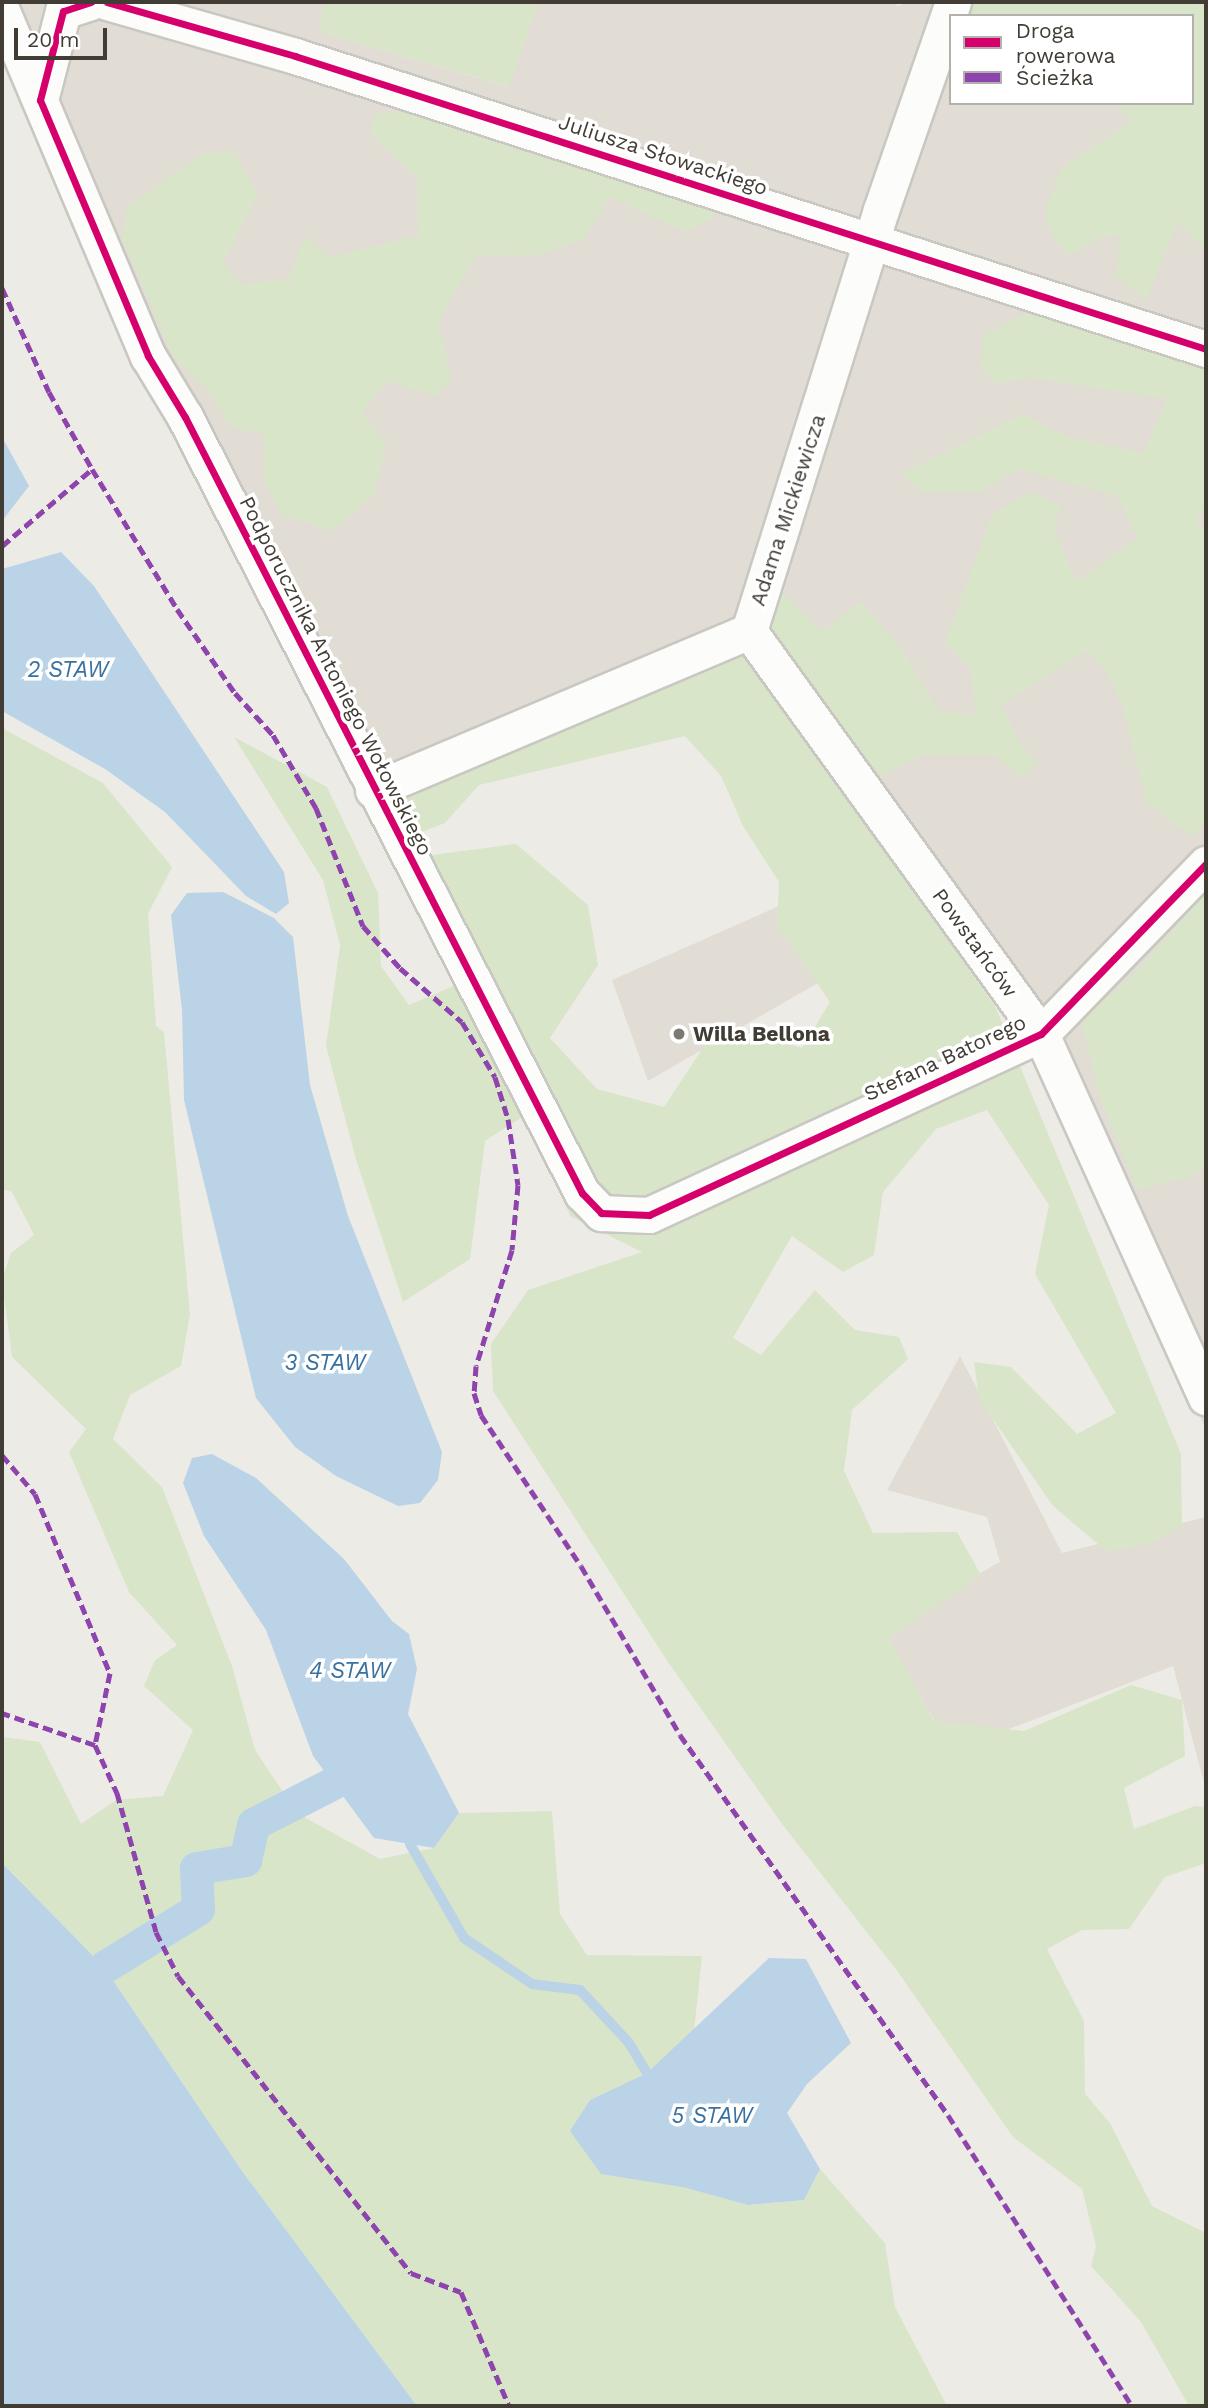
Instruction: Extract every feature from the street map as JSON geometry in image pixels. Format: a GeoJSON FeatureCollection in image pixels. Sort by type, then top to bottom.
{"type":"FeatureCollection","features":[{"type":"Feature","properties":{"kind":"street","name":"Juliusza Słowackiego"},"geometry":{"type":"LineString","coordinates":[[107,2],[295,56],[1206,349]]}},
{"type":"Feature","properties":{"kind":"street"},"geometry":{"type":"LineString","coordinates":[[40,100],[67,5]]}},
{"type":"Feature","properties":{"kind":"street","name":"Podporucznika Antoniego Wołowskiego"},"geometry":{"type":"LineString","coordinates":[[2,11],[148,356],[186,417],[373,790],[582,1193],[601,1213],[649,1214]]}},
{"type":"Feature","properties":{"kind":"street","name":"Adama Mickiewicza"},"geometry":{"type":"LineString","coordinates":[[373,790],[749,631],[949,14]]}},
{"type":"Feature","properties":{"kind":"street","name":"Powstańców"},"geometry":{"type":"LineString","coordinates":[[749,631],[1041,1034],[1206,1396]]}},
{"type":"Feature","properties":{"kind":"street","name":"Stefana Batorego"},"geometry":{"type":"LineString","coordinates":[[649,1214],[1041,1034],[1206,864]]}},
{"type":"Feature","properties":{"kind":"shaded area"},"geometry":{"type":"Polygon","coordinates":[[[7,2],[323,2],[321,32],[508,87],[538,2],[892,2],[898,6],[908,2],[1206,2],[1206,1431],[1030,989],[889,942],[648,1081],[612,980],[858,871],[744,669],[373,790],[185,417],[7,2]]]}},
{"type":"Feature","properties":{"kind":"shaded area"},"geometry":{"type":"Polygon","coordinates":[[[960,1356],[1062,1553],[1206,1517],[1206,1790],[1173,1666],[952,1751],[881,1628],[1000,1562],[987,1517],[887,1490],[960,1356]]]}},
{"type":"Feature","properties":{"kind":"green space"},"geometry":{"type":"Polygon","coordinates":[[[323,2],[538,2],[509,87],[320,32],[323,2]]]}},
{"type":"Feature","properties":{"kind":"green space"},"geometry":{"type":"Polygon","coordinates":[[[970,2],[1206,2],[1206,245],[1202,247],[1178,221],[1146,299],[1116,277],[1120,235],[1101,237],[1069,255],[1051,235],[1045,211],[1062,168],[1131,122],[1119,105],[1194,105],[1194,14],[969,14],[970,2]]]}},
{"type":"Feature","properties":{"kind":"green space"},"geometry":{"type":"Polygon","coordinates":[[[402,110],[712,199],[713,218],[686,232],[610,197],[584,239],[534,256],[477,255],[438,321],[451,378],[438,396],[387,381],[362,411],[386,445],[373,495],[332,531],[283,515],[264,482],[264,435],[230,426],[208,391],[173,357],[122,238],[127,207],[204,153],[235,153],[257,196],[223,262],[241,285],[289,279],[305,236],[329,257],[419,236],[417,178],[370,133],[375,115],[402,110]]]}},
{"type":"Feature","properties":{"kind":"green space"},"geometry":{"type":"Polygon","coordinates":[[[1032,310],[1206,363],[1206,498],[1196,525],[1206,529],[1206,823],[1193,837],[1147,803],[1122,705],[1106,670],[1087,651],[1001,704],[1020,743],[1038,763],[1019,777],[995,755],[922,755],[845,796],[995,1006],[1181,1454],[1182,1525],[1150,1544],[1106,1551],[1053,1506],[979,1399],[974,1362],[1011,1367],[1077,1434],[1116,1413],[1035,1274],[1049,1205],[987,1110],[936,1129],[883,1192],[874,1255],[843,1272],[792,1236],[733,1338],[761,1355],[815,1290],[855,1330],[899,1337],[908,1359],[852,1410],[844,1471],[873,1533],[957,1532],[981,1575],[889,1638],[934,1721],[1024,1731],[1131,1685],[1182,1700],[1185,1756],[1124,1788],[1134,1829],[1195,1806],[1206,1807],[1206,1863],[1165,1877],[1129,1929],[1082,1930],[1047,1949],[1084,2021],[1085,2094],[1110,2123],[1152,2206],[1206,2233],[1206,2406],[1189,2406],[1141,2322],[1091,2266],[1096,2246],[1082,2189],[1013,2137],[898,1972],[782,1824],[666,1659],[493,1391],[491,1344],[528,1290],[642,1252],[570,1216],[533,1110],[485,1141],[470,1259],[403,1302],[355,1156],[326,1046],[340,945],[323,880],[234,737],[327,787],[378,893],[381,966],[409,1005],[468,980],[424,878],[432,855],[516,844],[588,905],[598,965],[550,1038],[597,1089],[664,1107],[718,1025],[802,1048],[830,1002],[777,925],[779,882],[743,826],[721,776],[685,736],[479,785],[445,823],[422,832],[397,793],[731,652],[759,663],[776,586],[822,632],[860,602],[901,647],[938,711],[975,714],[971,669],[945,642],[993,514],[1031,492],[1061,506],[1053,527],[1076,583],[1137,537],[1117,496],[1019,469],[979,492],[920,491],[902,473],[1023,414],[1063,435],[1144,454],[1167,398],[1030,378],[995,383],[981,367],[983,336],[1032,310]]]}},
{"type":"Feature","properties":{"kind":"green space"},"geometry":{"type":"Polygon","coordinates":[[[2,728],[103,783],[172,867],[148,914],[156,1026],[164,1032],[190,1314],[181,1366],[130,1395],[113,1439],[162,1487],[232,1666],[255,1750],[297,1813],[380,1859],[434,1848],[459,1813],[552,1811],[560,1914],[587,1955],[702,1956],[694,2031],[647,2073],[590,2100],[682,2187],[748,2205],[804,2200],[820,2169],[885,2243],[895,2307],[947,2406],[417,2406],[242,2171],[104,1967],[2,1863],[2,1737],[40,1742],[81,1824],[116,1800],[163,1796],[193,1730],[144,1686],[155,1660],[177,1645],[129,1592],[69,1452],[86,1429],[12,1357],[2,1280],[11,1253],[34,1235],[12,1192],[2,1189],[2,728]]]}},
{"type":"Feature","properties":{"kind":"green space"},"geometry":{"type":"Polygon","coordinates":[[[1206,892],[1206,1167],[1187,1178],[1137,1189],[1099,1095],[1081,1020],[1138,970],[1206,892]]]}},
{"type":"Feature","properties":{"kind":"water"},"geometry":{"type":"Polygon","coordinates":[[[2,437],[29,486],[2,521],[2,437]]]}},
{"type":"Feature","properties":{"kind":"water","name":"2 STAW"},"geometry":{"type":"Polygon","coordinates":[[[61,552],[94,586],[284,872],[289,903],[276,914],[246,896],[165,812],[105,769],[2,711],[2,569],[61,552]]]}},
{"type":"Feature","properties":{"kind":"water","name":"3 STAW"},"geometry":{"type":"Polygon","coordinates":[[[223,892],[274,918],[293,937],[310,1085],[348,1216],[442,1452],[438,1480],[420,1503],[398,1506],[336,1476],[295,1447],[256,1398],[184,1100],[182,1010],[171,915],[187,893],[223,892]]]}},
{"type":"Feature","properties":{"kind":"water","name":"4 STAW"},"geometry":{"type":"Polygon","coordinates":[[[212,1454],[256,1478],[344,1559],[392,1621],[409,1634],[417,1669],[408,1714],[459,1813],[434,1848],[374,1838],[313,1756],[266,1630],[204,1536],[183,1483],[192,1458],[212,1454]]]}},
{"type":"Feature","properties":{"kind":"water"},"geometry":{"type":"Polygon","coordinates":[[[2,1863],[104,1967],[242,2171],[417,2406],[2,2406],[2,1863]]]}},
{"type":"Feature","properties":{"kind":"water","name":"5 STAW"},"geometry":{"type":"Polygon","coordinates":[[[769,1958],[806,1959],[851,2043],[807,2084],[787,2113],[820,2169],[804,2200],[748,2205],[682,2187],[601,2174],[570,2131],[590,2100],[647,2073],[769,1958]]]}},
{"type":"Feature","properties":{"kind":"waterway"},"geometry":{"type":"LineString","coordinates":[[104,1967],[198,1909],[196,1868],[245,1860],[253,1824],[333,1783]]}},
{"type":"Feature","properties":{"kind":"waterway"},"geometry":{"type":"LineString","coordinates":[[410,1844],[464,1938],[532,1984],[580,1990],[629,2043],[647,2073]]}},
{"type":"Feature","properties":{"kind":"marked path"},"geometry":{"type":"LineString","coordinates":[[2,288],[49,392],[92,469],[177,609],[235,693],[273,735],[316,808],[363,926],[400,968],[462,1022],[495,1077],[508,1119],[518,1185],[512,1250],[476,1366],[474,1393],[481,1415],[581,1566],[680,1735],[948,2115],[1132,2406]]}},
{"type":"Feature","properties":{"kind":"marked path"},"geometry":{"type":"LineString","coordinates":[[2,546],[92,469]]}},
{"type":"Feature","properties":{"kind":"marked path"},"geometry":{"type":"LineString","coordinates":[[2,1455],[35,1494],[110,1673],[95,1745],[2,1713]]}},
{"type":"Feature","properties":{"kind":"marked path"},"geometry":{"type":"LineString","coordinates":[[95,1745],[117,1793],[156,1932],[178,1976],[411,2273],[461,2292],[509,2406]]}},
{"type":"Feature","properties":{"kind":"cycle path"},"geometry":{"type":"LineString","coordinates":[[91,2],[63,11],[40,100],[148,356],[185,417],[582,1193],[601,1213],[649,1215],[1041,1034],[1206,864]]}},
{"type":"Feature","properties":{"kind":"cycle path"},"geometry":{"type":"LineString","coordinates":[[107,2],[295,56],[1206,349]]}},
{"type":"Feature","properties":{"kind":"place","name":"Willa Bellona"},"geometry":{"type":"Point","coordinates":[679,1034]}}]}
